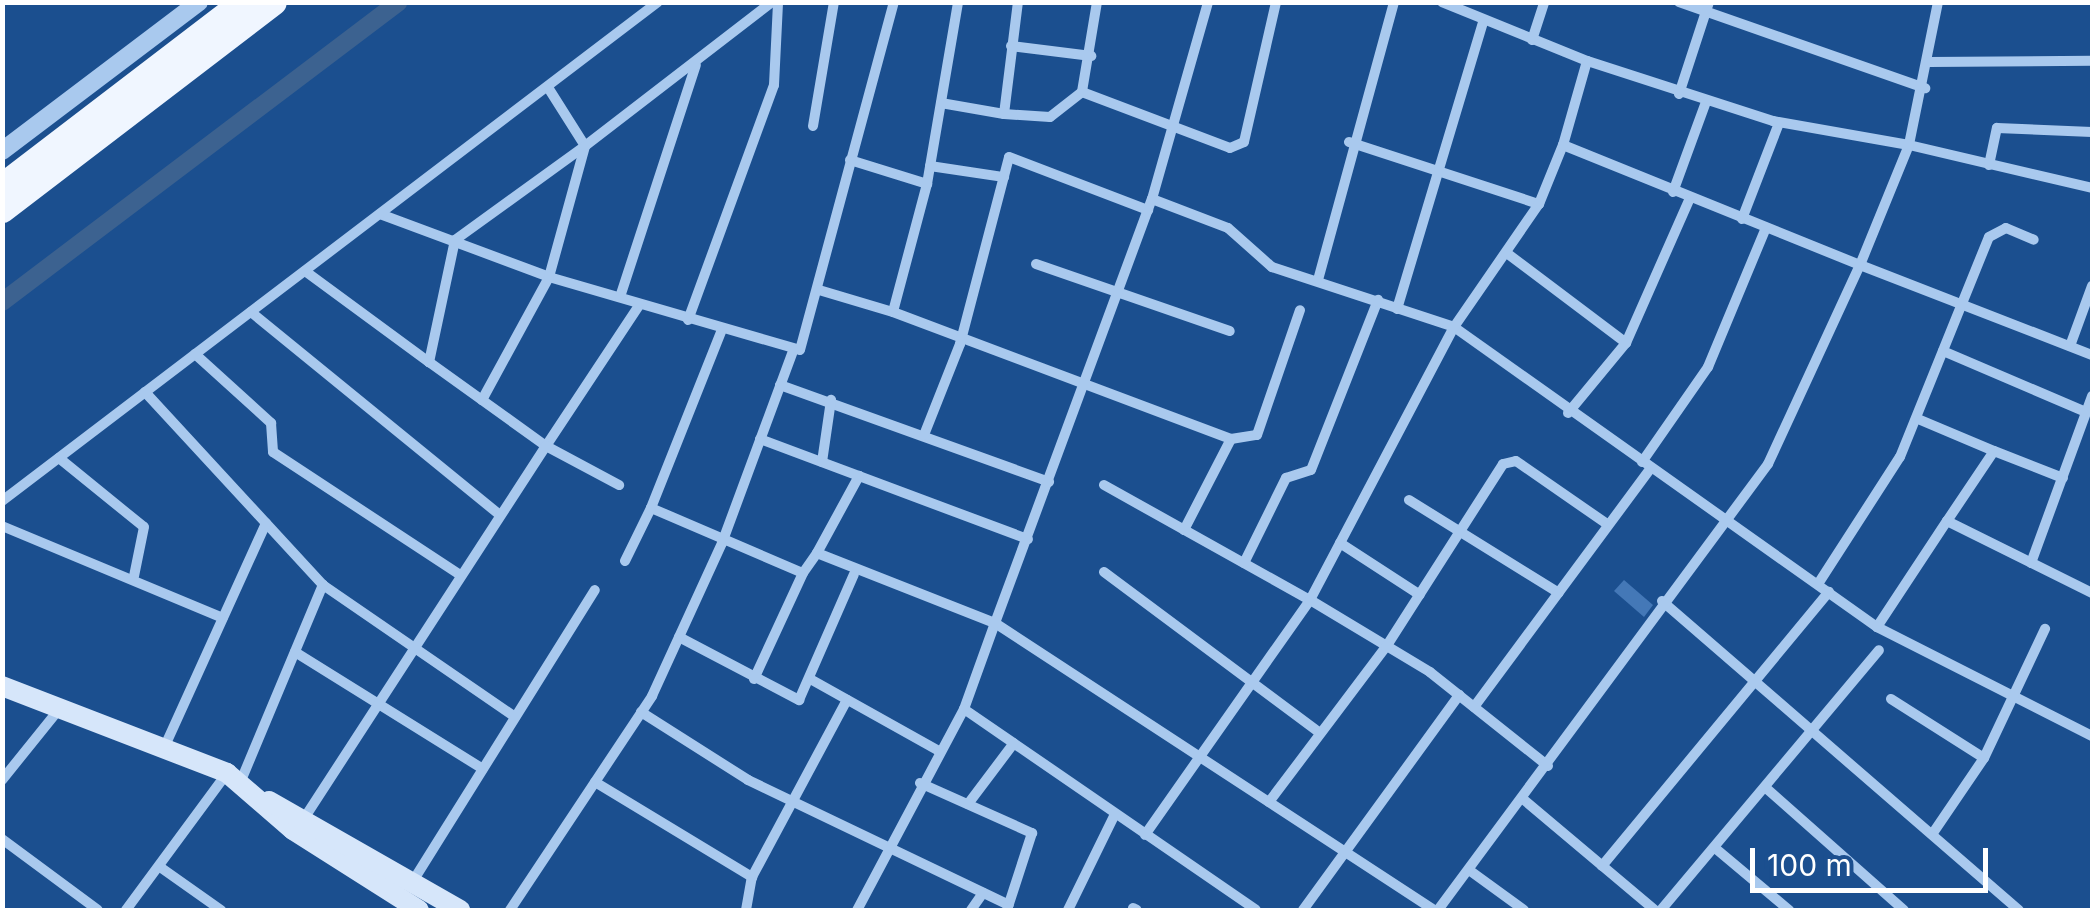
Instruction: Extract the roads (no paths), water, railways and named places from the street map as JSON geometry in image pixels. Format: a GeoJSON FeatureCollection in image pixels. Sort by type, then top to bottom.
{"type":"FeatureCollection","features":[{"type":"Feature","properties":{"kind":"main road"},"geometry":{"type":"LineString","coordinates":[[2,185],[241,2]]}},
{"type":"Feature","properties":{"kind":"main road"},"geometry":{"type":"LineString","coordinates":[[2,210],[274,2]]}},
{"type":"Feature","properties":{"kind":"main road"},"geometry":{"type":"LineString","coordinates":[[2,686],[234,778],[293,830],[419,910]]}},
{"type":"Feature","properties":{"kind":"main road"},"geometry":{"type":"LineString","coordinates":[[258,796],[305,816],[460,910]]}},
{"type":"Feature","properties":{"kind":"street"},"geometry":{"type":"LineString","coordinates":[[2,150],[199,2]]}},
{"type":"Feature","properties":{"kind":"street"},"geometry":{"type":"LineString","coordinates":[[2,501],[549,89],[658,2]]}},
{"type":"Feature","properties":{"kind":"street"},"geometry":{"type":"LineString","coordinates":[[429,362],[455,240],[775,2]]}},
{"type":"Feature","properties":{"kind":"street"},"geometry":{"type":"LineString","coordinates":[[688,320],[774,85],[775,2]]}},
{"type":"Feature","properties":{"kind":"street"},"geometry":{"type":"LineString","coordinates":[[813,126],[834,2]]}},
{"type":"Feature","properties":{"kind":"street"},"geometry":{"type":"LineString","coordinates":[[510,910],[641,712],[722,542],[793,351],[807,342],[850,160],[894,2]]}},
{"type":"Feature","properties":{"kind":"street"},"geometry":{"type":"LineString","coordinates":[[893,312],[927,184],[958,2]]}},
{"type":"Feature","properties":{"kind":"street"},"geometry":{"type":"LineString","coordinates":[[1004,114],[1018,2]]}},
{"type":"Feature","properties":{"kind":"street"},"geometry":{"type":"LineString","coordinates":[[942,103],[1050,117],[1082,92],[1097,2]]}},
{"type":"Feature","properties":{"kind":"street"},"geometry":{"type":"LineString","coordinates":[[857,910],[920,783],[964,709],[1176,130],[1208,2]]}},
{"type":"Feature","properties":{"kind":"street"},"geometry":{"type":"LineString","coordinates":[[1082,92],[1230,148],[1244,142],[1276,2]]}},
{"type":"Feature","properties":{"kind":"street"},"geometry":{"type":"LineString","coordinates":[[1318,280],[1349,142],[1394,2]]}},
{"type":"Feature","properties":{"kind":"street"},"geometry":{"type":"LineString","coordinates":[[1532,40],[1544,2]]}},
{"type":"Feature","properties":{"kind":"street"},"geometry":{"type":"LineString","coordinates":[[1679,2],[1708,7],[1925,88]]}},
{"type":"Feature","properties":{"kind":"street"},"geometry":{"type":"LineString","coordinates":[[818,553],[854,574],[995,624],[1436,910],[1548,766],[1662,601],[1728,520],[1797,414],[1909,145],[1925,88],[1938,2]]}},
{"type":"Feature","properties":{"kind":"street"},"geometry":{"type":"LineString","coordinates":[[1450,5],[1483,22],[1586,61],[1779,123],[1909,145],[2092,188]]}},
{"type":"Feature","properties":{"kind":"street"},"geometry":{"type":"LineString","coordinates":[[1679,94],[1708,7]]}},
{"type":"Feature","properties":{"kind":"street"},"geometry":{"type":"LineString","coordinates":[[1398,309],[1483,22]]}},
{"type":"Feature","properties":{"kind":"street"},"geometry":{"type":"LineString","coordinates":[[1012,46],[1091,56]]}},
{"type":"Feature","properties":{"kind":"street"},"geometry":{"type":"LineString","coordinates":[[1146,835],[1256,683],[1310,600],[1454,327],[1539,204],[1563,145],[1586,61]]}},
{"type":"Feature","properties":{"kind":"street"},"geometry":{"type":"LineString","coordinates":[[1929,62],[2092,61]]}},
{"type":"Feature","properties":{"kind":"street"},"geometry":{"type":"LineString","coordinates":[[620,297],[696,64]]}},
{"type":"Feature","properties":{"kind":"street"},"geometry":{"type":"LineString","coordinates":[[482,400],[550,277],[585,146],[549,89]]}},
{"type":"Feature","properties":{"kind":"street"},"geometry":{"type":"LineString","coordinates":[[1674,192],[1706,102]]}},
{"type":"Feature","properties":{"kind":"street"},"geometry":{"type":"LineString","coordinates":[[1742,218],[1779,123]]}},
{"type":"Feature","properties":{"kind":"street"},"geometry":{"type":"LineString","coordinates":[[1989,164],[1997,128],[2092,132]]}},
{"type":"Feature","properties":{"kind":"street"},"geometry":{"type":"LineString","coordinates":[[1349,142],[1442,168],[1539,204]]}},
{"type":"Feature","properties":{"kind":"street"},"geometry":{"type":"LineString","coordinates":[[1563,145],[2092,355]]}},
{"type":"Feature","properties":{"kind":"street"},"geometry":{"type":"LineString","coordinates":[[924,435],[960,344],[1009,157],[1228,228],[1272,267],[1454,327],[1568,413],[1877,626],[2092,736]]}},
{"type":"Feature","properties":{"kind":"street"},"geometry":{"type":"LineString","coordinates":[[850,160],[927,184]]}},
{"type":"Feature","properties":{"kind":"street"},"geometry":{"type":"LineString","coordinates":[[930,166],[1004,177]]}},
{"type":"Feature","properties":{"kind":"street"},"geometry":{"type":"LineString","coordinates":[[1568,413],[1626,343],[1690,198]]}},
{"type":"Feature","properties":{"kind":"street"},"geometry":{"type":"LineString","coordinates":[[380,214],[550,277],[793,351]]}},
{"type":"Feature","properties":{"kind":"street"},"geometry":{"type":"LineString","coordinates":[[1474,707],[1647,465],[1717,350],[1766,228]]}},
{"type":"Feature","properties":{"kind":"street"},"geometry":{"type":"LineString","coordinates":[[1818,584],[1918,419],[1960,304],[1993,231],[2034,240]]}},
{"type":"Feature","properties":{"kind":"street"},"geometry":{"type":"LineString","coordinates":[[1508,254],[1626,343]]}},
{"type":"Feature","properties":{"kind":"street"},"geometry":{"type":"LineString","coordinates":[[1036,264],[1230,330]]}},
{"type":"Feature","properties":{"kind":"street"},"geometry":{"type":"LineString","coordinates":[[305,271],[546,446],[619,485]]}},
{"type":"Feature","properties":{"kind":"street"},"geometry":{"type":"LineString","coordinates":[[2070,346],[2092,286]]}},
{"type":"Feature","properties":{"kind":"street"},"geometry":{"type":"LineString","coordinates":[[819,290],[893,312],[960,344],[1231,438],[1257,435],[1300,310]]}},
{"type":"Feature","properties":{"kind":"street"},"geometry":{"type":"LineString","coordinates":[[1244,564],[1286,478],[1311,470],[1378,300]]}},
{"type":"Feature","properties":{"kind":"street"},"geometry":{"type":"LineString","coordinates":[[305,816],[411,645],[640,304]]}},
{"type":"Feature","properties":{"kind":"street"},"geometry":{"type":"LineString","coordinates":[[251,312],[500,514]]}},
{"type":"Feature","properties":{"kind":"street"},"geometry":{"type":"LineString","coordinates":[[625,561],[651,508],[721,332]]}},
{"type":"Feature","properties":{"kind":"street"},"geometry":{"type":"LineString","coordinates":[[1943,351],[2086,412]]}},
{"type":"Feature","properties":{"kind":"street"},"geometry":{"type":"LineString","coordinates":[[195,354],[271,423],[274,452],[459,574]]}},
{"type":"Feature","properties":{"kind":"street"},"geometry":{"type":"LineString","coordinates":[[780,385],[831,400],[1050,482]]}},
{"type":"Feature","properties":{"kind":"street"},"geometry":{"type":"LineString","coordinates":[[145,392],[323,584],[515,717]]}},
{"type":"Feature","properties":{"kind":"street"},"geometry":{"type":"LineString","coordinates":[[2031,563],[2092,396]]}},
{"type":"Feature","properties":{"kind":"street"},"geometry":{"type":"LineString","coordinates":[[822,462],[831,400]]}},
{"type":"Feature","properties":{"kind":"street"},"geometry":{"type":"LineString","coordinates":[[1918,419],[2063,478]]}},
{"type":"Feature","properties":{"kind":"street"},"geometry":{"type":"LineString","coordinates":[[1184,530],[1231,438]]}},
{"type":"Feature","properties":{"kind":"street"},"geometry":{"type":"LineString","coordinates":[[760,439],[1028,540]]}},
{"type":"Feature","properties":{"kind":"street"},"geometry":{"type":"LineString","coordinates":[[1877,626],[1994,451]]}},
{"type":"Feature","properties":{"kind":"street"},"geometry":{"type":"LineString","coordinates":[[59,458],[144,527],[134,576]]}},
{"type":"Feature","properties":{"kind":"street"},"geometry":{"type":"LineString","coordinates":[[1269,802],[1386,647],[1508,461],[1606,524]]}},
{"type":"Feature","properties":{"kind":"street"},"geometry":{"type":"LineString","coordinates":[[754,679],[803,573],[859,476]]}},
{"type":"Feature","properties":{"kind":"street"},"geometry":{"type":"LineString","coordinates":[[1104,485],[1386,647],[1459,694],[1548,766]]}},
{"type":"Feature","properties":{"kind":"street"},"geometry":{"type":"LineString","coordinates":[[1409,500],[1558,593]]}},
{"type":"Feature","properties":{"kind":"street"},"geometry":{"type":"LineString","coordinates":[[651,508],[722,542],[803,573]]}},
{"type":"Feature","properties":{"kind":"street"},"geometry":{"type":"LineString","coordinates":[[1947,521],[2092,593]]}},
{"type":"Feature","properties":{"kind":"street"},"geometry":{"type":"LineString","coordinates":[[164,748],[266,523]]}},
{"type":"Feature","properties":{"kind":"street"},"geometry":{"type":"LineString","coordinates":[[2,526],[134,576],[223,618]]}},
{"type":"Feature","properties":{"kind":"street"},"geometry":{"type":"LineString","coordinates":[[1340,543],[1420,596]]}},
{"type":"Feature","properties":{"kind":"street"},"geometry":{"type":"LineString","coordinates":[[1104,572],[1320,733]]}},
{"type":"Feature","properties":{"kind":"street"},"geometry":{"type":"LineString","coordinates":[[680,637],[794,700],[812,680],[854,574]]}},
{"type":"Feature","properties":{"kind":"street"},"geometry":{"type":"LineString","coordinates":[[126,910],[234,778],[323,584]]}},
{"type":"Feature","properties":{"kind":"street"},"geometry":{"type":"LineString","coordinates":[[414,880],[595,590]]}},
{"type":"Feature","properties":{"kind":"street"},"geometry":{"type":"LineString","coordinates":[[1602,866],[1829,592]]}},
{"type":"Feature","properties":{"kind":"street"},"geometry":{"type":"LineString","coordinates":[[1662,601],[2019,910]]}},
{"type":"Feature","properties":{"kind":"street"},"geometry":{"type":"LineString","coordinates":[[1933,833],[1984,758],[2044,628]]}},
{"type":"Feature","properties":{"kind":"street"},"geometry":{"type":"LineString","coordinates":[[1523,799],[1658,910],[1766,788],[1878,650]]}},
{"type":"Feature","properties":{"kind":"street"},"geometry":{"type":"LineString","coordinates":[[295,652],[483,769]]}},
{"type":"Feature","properties":{"kind":"street"},"geometry":{"type":"LineString","coordinates":[[812,680],[939,751]]}},
{"type":"Feature","properties":{"kind":"street"},"geometry":{"type":"LineString","coordinates":[[1303,910],[1459,694]]}},
{"type":"Feature","properties":{"kind":"street"},"geometry":{"type":"LineString","coordinates":[[1891,699],[1984,758]]}},
{"type":"Feature","properties":{"kind":"street"},"geometry":{"type":"LineString","coordinates":[[746,910],[752,877],[847,700]]}},
{"type":"Feature","properties":{"kind":"street"},"geometry":{"type":"LineString","coordinates":[[2,780],[60,708]]}},
{"type":"Feature","properties":{"kind":"street"},"geometry":{"type":"LineString","coordinates":[[964,709],[1256,910]]}},
{"type":"Feature","properties":{"kind":"street"},"geometry":{"type":"LineString","coordinates":[[641,712],[791,801],[1008,908],[1034,838],[920,783]]}},
{"type":"Feature","properties":{"kind":"street"},"geometry":{"type":"LineString","coordinates":[[968,804],[1014,744]]}},
{"type":"Feature","properties":{"kind":"street"},"geometry":{"type":"LineString","coordinates":[[595,782],[752,877]]}},
{"type":"Feature","properties":{"kind":"street"},"geometry":{"type":"LineString","coordinates":[[1766,788],[1904,910]]}},
{"type":"Feature","properties":{"kind":"street"},"geometry":{"type":"LineString","coordinates":[[1068,910],[1114,814]]}},
{"type":"Feature","properties":{"kind":"street"},"geometry":{"type":"LineString","coordinates":[[2,839],[98,910]]}},
{"type":"Feature","properties":{"kind":"street"},"geometry":{"type":"LineString","coordinates":[[1715,848],[1789,910]]}},
{"type":"Feature","properties":{"kind":"street"},"geometry":{"type":"LineString","coordinates":[[160,867],[220,910]]}},
{"type":"Feature","properties":{"kind":"street"},"geometry":{"type":"LineString","coordinates":[[1469,870],[1524,910]]}},
{"type":"Feature","properties":{"kind":"street"},"geometry":{"type":"LineString","coordinates":[[971,910],[983,893]]}},
{"type":"Feature","properties":{"kind":"waterway"},"geometry":{"type":"LineString","coordinates":[[2,302],[398,2]]}}]}
